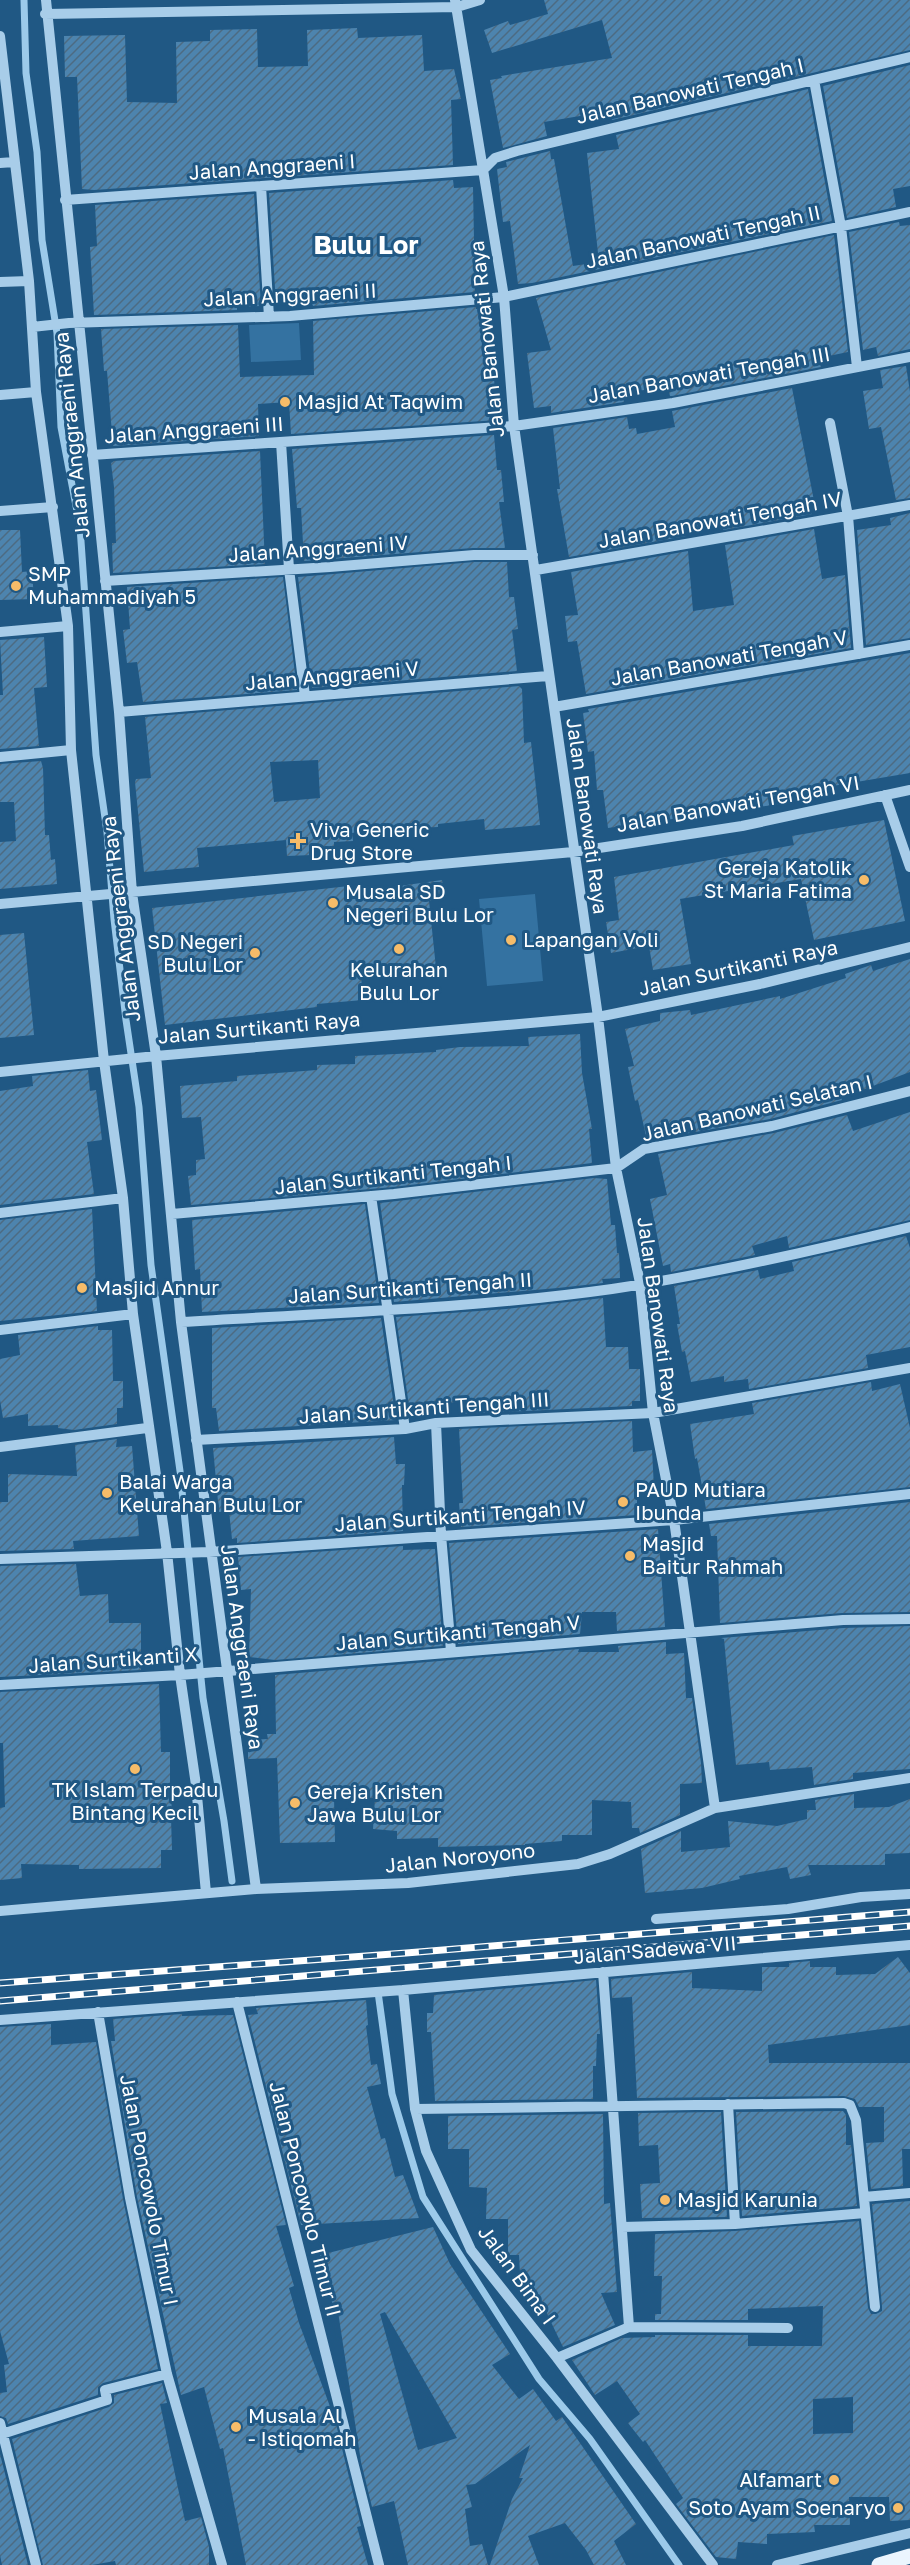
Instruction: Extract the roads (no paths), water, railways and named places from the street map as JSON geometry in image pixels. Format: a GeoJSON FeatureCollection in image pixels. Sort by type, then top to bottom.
{"type":"FeatureCollection","features":[{"type":"Feature","properties":{"kind":"main road"},"geometry":{"type":"LineString","coordinates":[[879,2565],[910,2556]]}},
{"type":"Feature","properties":{"kind":"street"},"geometry":{"type":"LineString","coordinates":[[46,8],[456,3],[480,0]]}},
{"type":"Feature","properties":{"kind":"street","name":"Jalan Banowati Raya"},"geometry":{"type":"LineString","coordinates":[[456,3],[504,297],[514,426],[598,1017],[616,1168],[640,1284],[653,1413],[674,1520],[715,1808]]}},
{"type":"Feature","properties":{"kind":"street","name":"Jalan Anggraeni Raya"},"geometry":{"type":"LineString","coordinates":[[46,8],[65,200],[73,322],[92,455],[119,712],[128,893],[152,1056],[172,1214],[196,1440],[256,1888]]}},
{"type":"Feature","properties":{"kind":"street","name":"Jalan Anggraeni Raya"},"geometry":{"type":"LineString","coordinates":[[0,36],[36,327],[36,392],[68,626],[71,750],[91,894],[133,1314],[147,1428],[170,1552],[206,1893]]}},
{"type":"Feature","properties":{"kind":"street","name":"Jalan Banowati Tengah I"},"geometry":{"type":"LineString","coordinates":[[483,170],[495,158],[517,151],[910,57]]}},
{"type":"Feature","properties":{"kind":"street"},"geometry":{"type":"LineString","coordinates":[[814,80],[841,227],[857,367]]}},
{"type":"Feature","properties":{"kind":"street"},"geometry":{"type":"LineString","coordinates":[[0,163],[14,162]]}},
{"type":"Feature","properties":{"kind":"street","name":"Jalan Anggraeni I"},"geometry":{"type":"LineString","coordinates":[[65,200],[483,170]]}},
{"type":"Feature","properties":{"kind":"street"},"geometry":{"type":"LineString","coordinates":[[261,186],[269,317]]}},
{"type":"Feature","properties":{"kind":"street","name":"Jalan Banowati Tengah II"},"geometry":{"type":"LineString","coordinates":[[504,297],[910,212]]}},
{"type":"Feature","properties":{"kind":"street"},"geometry":{"type":"LineString","coordinates":[[0,282],[29,281]]}},
{"type":"Feature","properties":{"kind":"street","name":"Jalan Anggraeni II"},"geometry":{"type":"LineString","coordinates":[[36,327],[73,322],[269,317],[504,297]]}},
{"type":"Feature","properties":{"kind":"street","name":"Jalan Banowati Tengah III"},"geometry":{"type":"LineString","coordinates":[[514,426],[673,403],[910,357]]}},
{"type":"Feature","properties":{"kind":"street"},"geometry":{"type":"LineString","coordinates":[[0,395],[36,392]]}},
{"type":"Feature","properties":{"kind":"street"},"geometry":{"type":"LineString","coordinates":[[830,423],[848,516],[860,654]]}},
{"type":"Feature","properties":{"kind":"street","name":"Jalan Anggraeni III"},"geometry":{"type":"LineString","coordinates":[[92,455],[514,426]]}},
{"type":"Feature","properties":{"kind":"street"},"geometry":{"type":"LineString","coordinates":[[281,442],[289,569],[304,696]]}},
{"type":"Feature","properties":{"kind":"street","name":"Jalan Banowati Tengah IV"},"geometry":{"type":"LineString","coordinates":[[536,570],[910,506]]}},
{"type":"Feature","properties":{"kind":"street"},"geometry":{"type":"LineString","coordinates":[[0,511],[53,507]]}},
{"type":"Feature","properties":{"kind":"street","name":"Jalan Anggraeni IV"},"geometry":{"type":"LineString","coordinates":[[105,581],[474,555],[533,555]]}},
{"type":"Feature","properties":{"kind":"street"},"geometry":{"type":"LineString","coordinates":[[0,632],[68,626]]}},
{"type":"Feature","properties":{"kind":"street","name":"Jalan Banowati Tengah V"},"geometry":{"type":"LineString","coordinates":[[554,707],[910,645]]}},
{"type":"Feature","properties":{"kind":"street","name":"Jalan Anggraeni V"},"geometry":{"type":"LineString","coordinates":[[119,712],[548,676]]}},
{"type":"Feature","properties":{"kind":"street"},"geometry":{"type":"LineString","coordinates":[[0,757],[71,750]]}},
{"type":"Feature","properties":{"kind":"street","name":"Jalan Banowati Tengah VI"},"geometry":{"type":"LineString","coordinates":[[573,852],[742,826],[910,790]]}},
{"type":"Feature","properties":{"kind":"street"},"geometry":{"type":"LineString","coordinates":[[885,795],[910,867]]}},
{"type":"Feature","properties":{"kind":"street"},"geometry":{"type":"LineString","coordinates":[[0,904],[573,852]]}},
{"type":"Feature","properties":{"kind":"street","name":"Jalan Surtikanti Raya"},"geometry":{"type":"LineString","coordinates":[[0,1072],[152,1056],[598,1017],[760,984],[910,947]]}},
{"type":"Feature","properties":{"kind":"street","name":"Jalan Banowati Selatan I"},"geometry":{"type":"LineString","coordinates":[[616,1168],[644,1149],[772,1125],[910,1091]]}},
{"type":"Feature","properties":{"kind":"street","name":"Jalan Surtikanti Tengah I"},"geometry":{"type":"LineString","coordinates":[[172,1214],[509,1182],[616,1168]]}},
{"type":"Feature","properties":{"kind":"street"},"geometry":{"type":"LineString","coordinates":[[371,1196],[405,1429]]}},
{"type":"Feature","properties":{"kind":"street"},"geometry":{"type":"LineString","coordinates":[[0,1213],[123,1198]]}},
{"type":"Feature","properties":{"kind":"street","name":"Jalan Surtikanti Tengah II"},"geometry":{"type":"LineString","coordinates":[[182,1322],[512,1300],[640,1284],[806,1253],[910,1227]]}},
{"type":"Feature","properties":{"kind":"street"},"geometry":{"type":"LineString","coordinates":[[0,1330],[133,1314]]}},
{"type":"Feature","properties":{"kind":"street","name":"Jalan Surtikanti Tengah III"},"geometry":{"type":"LineString","coordinates":[[196,1440],[405,1429],[436,1424],[653,1413],[910,1368]]}},
{"type":"Feature","properties":{"kind":"street"},"geometry":{"type":"LineString","coordinates":[[436,1424],[441,1535],[451,1651]]}},
{"type":"Feature","properties":{"kind":"street"},"geometry":{"type":"LineString","coordinates":[[0,1447],[147,1428]]}},
{"type":"Feature","properties":{"kind":"street","name":"Jalan Surtikanti Tengah IV"},"geometry":{"type":"LineString","coordinates":[[0,1559],[210,1552],[674,1520],[910,1494]]}},
{"type":"Feature","properties":{"kind":"street","name":"Jalan Surtikanti Tengah V"},"geometry":{"type":"LineString","coordinates":[[228,1669],[843,1620],[910,1619]]}},
{"type":"Feature","properties":{"kind":"street","name":"Jalan Surtikanti X"},"geometry":{"type":"LineString","coordinates":[[0,1686],[184,1675],[228,1669]]}},
{"type":"Feature","properties":{"kind":"street","name":"Jalan Noroyono"},"geometry":{"type":"LineString","coordinates":[[0,1911],[256,1888],[408,1883],[578,1864],[610,1854],[715,1808],[910,1778]]}},
{"type":"Feature","properties":{"kind":"street"},"geometry":{"type":"LineString","coordinates":[[656,1919],[788,1909],[861,1897],[910,1894]]}},
{"type":"Feature","properties":{"kind":"street","name":"Jalan Sadewa VII"},"geometry":{"type":"LineString","coordinates":[[403,1990],[910,1945]]}},
{"type":"Feature","properties":{"kind":"street"},"geometry":{"type":"LineString","coordinates":[[603,1972],[629,2327]]}},
{"type":"Feature","properties":{"kind":"street"},"geometry":{"type":"LineString","coordinates":[[0,2020],[403,1990]]}},
{"type":"Feature","properties":{"kind":"street","name":"Jalan Bima I"},"geometry":{"type":"LineString","coordinates":[[403,1990],[415,2109],[426,2151],[471,2250],[557,2358],[713,2565]]}},
{"type":"Feature","properties":{"kind":"street","name":"Jalan Poncowolo Timur II"},"geometry":{"type":"LineString","coordinates":[[237,2002],[379,2565]]}},
{"type":"Feature","properties":{"kind":"street","name":"Jalan Poncowolo Timur I"},"geometry":{"type":"LineString","coordinates":[[98,2013],[130,2198],[167,2374],[222,2565]]}},
{"type":"Feature","properties":{"kind":"street"},"geometry":{"type":"LineString","coordinates":[[728,2103],[735,2224]]}},
{"type":"Feature","properties":{"kind":"street"},"geometry":{"type":"LineString","coordinates":[[415,2109],[728,2103],[844,2103],[850,2105],[856,2120],[875,2307]]}},
{"type":"Feature","properties":{"kind":"street"},"geometry":{"type":"LineString","coordinates":[[864,2197],[910,2193]]}},
{"type":"Feature","properties":{"kind":"street"},"geometry":{"type":"LineString","coordinates":[[622,2227],[735,2224],[865,2213]]}},
{"type":"Feature","properties":{"kind":"street"},"geometry":{"type":"LineString","coordinates":[[557,2358],[629,2327],[788,2328]]}},
{"type":"Feature","properties":{"kind":"street"},"geometry":{"type":"LineString","coordinates":[[36,2565],[1,2429],[107,2400],[105,2390],[167,2374]]}},
{"type":"Feature","properties":{"kind":"street"},"geometry":{"type":"LineString","coordinates":[[777,2565],[910,2533]]}},
{"type":"Feature","properties":{"kind":"waterway"},"geometry":{"type":"LineString","coordinates":[[24,0],[26,73],[37,152],[42,240],[57,333],[61,427],[80,527],[96,755],[107,832],[126,1020],[139,1107],[151,1265],[180,1471],[203,1698],[232,1881]]}},
{"type":"Feature","properties":{"kind":"waterway"},"geometry":{"type":"LineString","coordinates":[[378,1992],[392,2094],[423,2197],[539,2379],[590,2439],[679,2565]]}},
{"type":"Feature","properties":{"kind":"railway"},"geometry":{"type":"LineString","coordinates":[[0,1983],[910,1912]]}},
{"type":"Feature","properties":{"kind":"railway"},"geometry":{"type":"LineString","coordinates":[[0,2001],[910,1926]]}},
{"type":"Feature","properties":{"kind":"place","name":"Masjid At Taqwim"},"geometry":{"type":"Point","coordinates":[285,402]}},
{"type":"Feature","properties":{"kind":"place","name":"SMP Muhammadiyah 5"},"geometry":{"type":"Point","coordinates":[16,586]}},
{"type":"Feature","properties":{"kind":"place","name":"Viva Generic Drug Store"},"geometry":{"type":"Point","coordinates":[298,841]}},
{"type":"Feature","properties":{"kind":"place","name":"Gereja Katolik St Maria Fatima"},"geometry":{"type":"Point","coordinates":[864,880]}},
{"type":"Feature","properties":{"kind":"place","name":"Musala SD Negeri Bulu Lor"},"geometry":{"type":"Point","coordinates":[333,903]}},
{"type":"Feature","properties":{"kind":"place","name":"Lapangan Voli"},"geometry":{"type":"Point","coordinates":[511,940]}},
{"type":"Feature","properties":{"kind":"place","name":"Kelurahan Bulu Lor"},"geometry":{"type":"Point","coordinates":[399,949]}},
{"type":"Feature","properties":{"kind":"place","name":"SD Negeri Bulu Lor"},"geometry":{"type":"Point","coordinates":[255,953]}},
{"type":"Feature","properties":{"kind":"place","name":"Masjid Annur"},"geometry":{"type":"Point","coordinates":[82,1288]}},
{"type":"Feature","properties":{"kind":"place","name":"Balai Warga Kelurahan Bulu Lor"},"geometry":{"type":"Point","coordinates":[107,1493]}},
{"type":"Feature","properties":{"kind":"place","name":"PAUD Mutiara Ibunda"},"geometry":{"type":"Point","coordinates":[623,1502]}},
{"type":"Feature","properties":{"kind":"place","name":"Masjid Baitur Rahmah"},"geometry":{"type":"Point","coordinates":[630,1556]}},
{"type":"Feature","properties":{"kind":"place","name":"TK Islam Terpadu Bintang Kecil"},"geometry":{"type":"Point","coordinates":[135,1769]}},
{"type":"Feature","properties":{"kind":"place","name":"Gereja Kristen Jawa Bulu Lor"},"geometry":{"type":"Point","coordinates":[295,1803]}},
{"type":"Feature","properties":{"kind":"place","name":"Masjid Karunia"},"geometry":{"type":"Point","coordinates":[665,2200]}},
{"type":"Feature","properties":{"kind":"place","name":"Musala Al - Istiqomah"},"geometry":{"type":"Point","coordinates":[236,2427]}},
{"type":"Feature","properties":{"kind":"place","name":"Alfamart"},"geometry":{"type":"Point","coordinates":[834,2480]}},
{"type":"Feature","properties":{"kind":"place","name":"Soto Ayam Soenaryo"},"geometry":{"type":"Point","coordinates":[898,2508]}},
{"type":"Feature","properties":{"kind":"district","name":"Bulu Lor"},"geometry":{"type":"Point","coordinates":[366,245]}}]}
